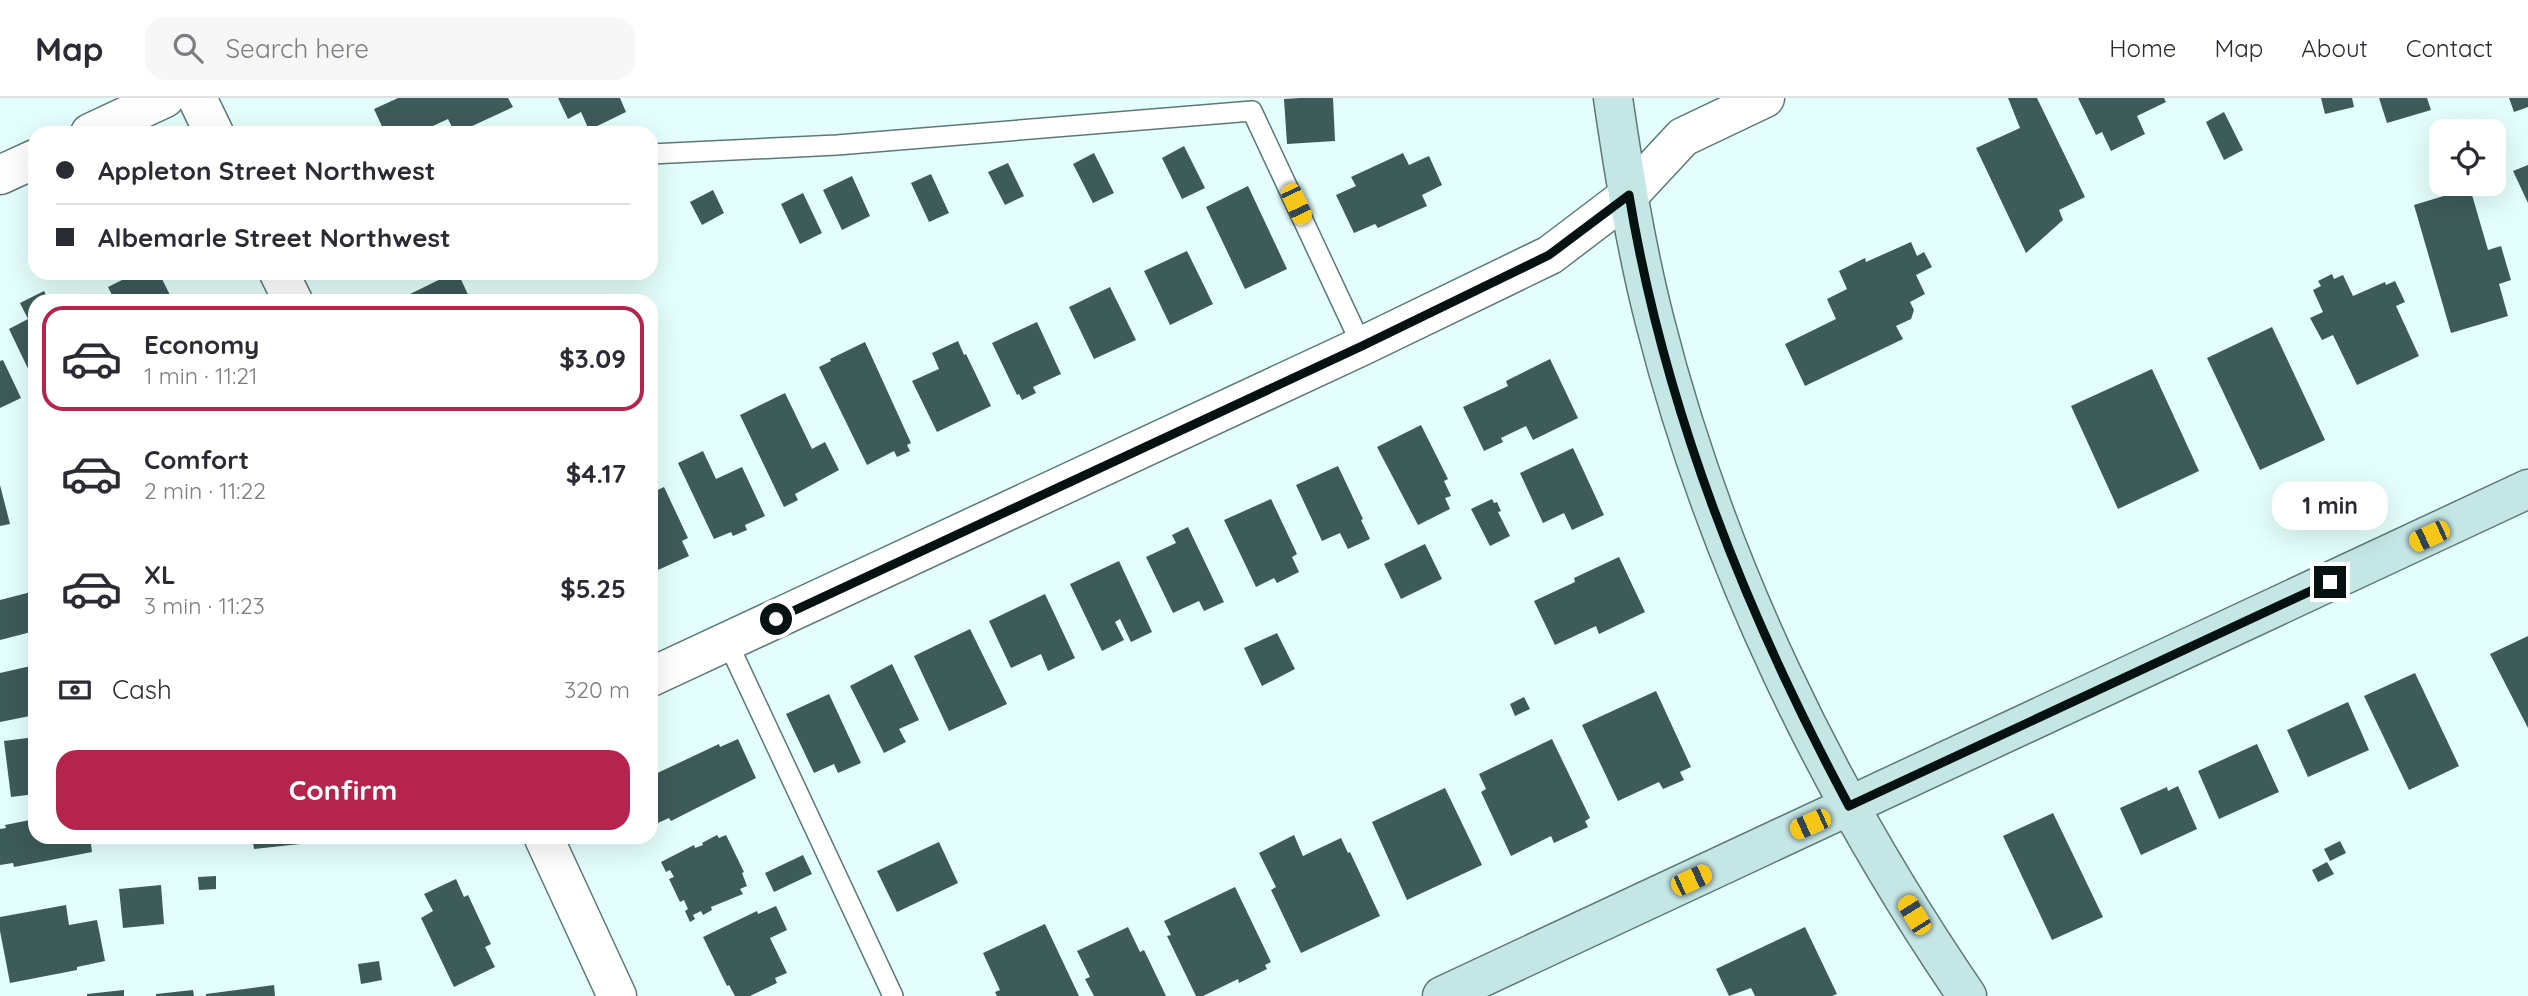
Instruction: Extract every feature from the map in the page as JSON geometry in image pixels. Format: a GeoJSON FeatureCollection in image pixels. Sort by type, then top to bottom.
{"type":"FeatureCollection","features":[{"type":"Feature","properties":{"kind":"street"},"geometry":{"type":"LineString","coordinates":[[105,126],[165,98]]}},
{"type":"Feature","properties":{"kind":"street"},"geometry":{"type":"LineString","coordinates":[[197,98],[211,126]]}},
{"type":"Feature","properties":{"kind":"street"},"geometry":{"type":"LineString","coordinates":[[1613,98],[1640,257],[1655,324],[1703,484],[1724,539],[1820,752],[1885,870],[1967,996]]}},
{"type":"Feature","properties":{"kind":"street"},"geometry":{"type":"LineString","coordinates":[[658,674],[1362,346],[1549,255],[1629,195],[1684,137],[1765,98]]}},
{"type":"Feature","properties":{"kind":"street"},"geometry":{"type":"LineString","coordinates":[[0,175],[28,162]]}},
{"type":"Feature","properties":{"kind":"street"},"geometry":{"type":"LineString","coordinates":[[1442,996],[2528,489]]}},
{"type":"Feature","properties":{"kind":"street"},"geometry":{"type":"LineString","coordinates":[[547,844],[617,996]]}},
{"type":"Feature","properties":{"kind":"lane"},"geometry":{"type":"LineString","coordinates":[[658,154],[837,145],[1251,105],[1362,346]]}},
{"type":"Feature","properties":{"kind":"lane"},"geometry":{"type":"LineString","coordinates":[[727,641],[893,996]]}},
{"type":"Feature","properties":{"kind":"building"},"geometry":{"type":"Polygon","coordinates":[[[398,98],[508,98],[513,107],[472,126],[452,126],[448,119],[433,126],[382,126],[374,109],[398,98]]]}},
{"type":"Feature","properties":{"kind":"building"},"geometry":{"type":"Polygon","coordinates":[[[558,98],[620,98],[626,112],[597,126],[587,126],[581,112],[568,119],[558,98]]]}},
{"type":"Feature","properties":{"kind":"building"},"geometry":{"type":"Polygon","coordinates":[[[1333,98],[1335,141],[1287,144],[1284,99],[1333,98]]]}},
{"type":"Feature","properties":{"kind":"building"},"geometry":{"type":"Polygon","coordinates":[[[2008,98],[2037,98],[2085,197],[2059,210],[2063,220],[2026,253],[1976,148],[2020,128],[2008,98]]]}},
{"type":"Feature","properties":{"kind":"building"},"geometry":{"type":"Polygon","coordinates":[[[2078,98],[2164,98],[2166,102],[2137,116],[2145,134],[2111,151],[2102,132],[2096,135],[2078,98]]]}},
{"type":"Feature","properties":{"kind":"building"},"geometry":{"type":"Polygon","coordinates":[[[2321,98],[2352,98],[2354,107],[2325,114],[2321,98]]]}},
{"type":"Feature","properties":{"kind":"building"},"geometry":{"type":"Polygon","coordinates":[[[2379,98],[2427,98],[2431,110],[2387,123],[2379,98]]]}},
{"type":"Feature","properties":{"kind":"building"},"geometry":{"type":"Polygon","coordinates":[[[2509,98],[2528,98],[2528,107],[2514,112],[2509,98]]]}},
{"type":"Feature","properties":{"kind":"building"},"geometry":{"type":"Polygon","coordinates":[[[2224,112],[2243,150],[2224,160],[2206,122],[2224,112]]]}},
{"type":"Feature","properties":{"kind":"building"},"geometry":{"type":"Polygon","coordinates":[[[1184,146],[1205,188],[1182,199],[1162,158],[1184,146]]]}},
{"type":"Feature","properties":{"kind":"building"},"geometry":{"type":"Polygon","coordinates":[[[1094,153],[1114,193],[1093,203],[1073,164],[1094,153]]]}},
{"type":"Feature","properties":{"kind":"building"},"geometry":{"type":"Polygon","coordinates":[[[1403,153],[1409,165],[1429,156],[1442,185],[1422,195],[1427,206],[1378,228],[1375,224],[1354,233],[1336,195],[1356,186],[1351,177],[1403,153]]]}},
{"type":"Feature","properties":{"kind":"building"},"geometry":{"type":"Polygon","coordinates":[[[1008,163],[1024,196],[1005,205],[988,172],[1008,163]]]}},
{"type":"Feature","properties":{"kind":"building"},"geometry":{"type":"Polygon","coordinates":[[[2528,165],[2528,203],[2513,171],[2528,165]]]}},
{"type":"Feature","properties":{"kind":"building"},"geometry":{"type":"Polygon","coordinates":[[[931,174],[949,213],[929,222],[911,183],[931,174]]]}},
{"type":"Feature","properties":{"kind":"building"},"geometry":{"type":"Polygon","coordinates":[[[852,176],[870,216],[842,230],[823,190],[852,176]]]}},
{"type":"Feature","properties":{"kind":"building"},"geometry":{"type":"Polygon","coordinates":[[[1248,186],[1287,269],[1245,289],[1206,207],[1248,186]]]}},
{"type":"Feature","properties":{"kind":"building"},"geometry":{"type":"Polygon","coordinates":[[[713,190],[724,213],[702,225],[690,202],[713,190]]]}},
{"type":"Feature","properties":{"kind":"building"},"geometry":{"type":"Polygon","coordinates":[[[803,193],[822,233],[800,244],[781,204],[803,193]]]}},
{"type":"Feature","properties":{"kind":"building"},"geometry":{"type":"Polygon","coordinates":[[[2444,196],[2472,196],[2488,250],[2501,246],[2511,280],[2499,284],[2508,316],[2451,333],[2414,205],[2444,196]]]}},
{"type":"Feature","properties":{"kind":"building"},"geometry":{"type":"Polygon","coordinates":[[[1911,242],[1917,256],[1924,252],[1932,267],[1916,275],[1925,294],[1910,302],[1914,310],[1911,319],[1896,326],[1903,339],[1805,386],[1785,344],[1836,319],[1827,299],[1847,289],[1839,271],[1865,258],[1866,262],[1911,242]]]}},
{"type":"Feature","properties":{"kind":"building"},"geometry":{"type":"Polygon","coordinates":[[[1187,251],[1213,304],[1170,325],[1144,271],[1187,251]]]}},
{"type":"Feature","properties":{"kind":"building"},"geometry":{"type":"Polygon","coordinates":[[[2332,274],[2334,279],[2343,275],[2353,296],[2385,282],[2386,285],[2395,281],[2405,302],[2396,306],[2419,356],[2357,385],[2333,335],[2322,340],[2310,318],[2323,312],[2313,290],[2321,286],[2318,281],[2332,274]]]}},
{"type":"Feature","properties":{"kind":"building"},"geometry":{"type":"Polygon","coordinates":[[[122,280],[162,280],[170,294],[112,294],[108,287],[122,280]]]}},
{"type":"Feature","properties":{"kind":"building"},"geometry":{"type":"Polygon","coordinates":[[[439,280],[461,280],[468,294],[410,294],[439,280]]]}},
{"type":"Feature","properties":{"kind":"building"},"geometry":{"type":"Polygon","coordinates":[[[1110,287],[1136,340],[1094,359],[1069,307],[1110,287]]]}},
{"type":"Feature","properties":{"kind":"building"},"geometry":{"type":"Polygon","coordinates":[[[28,299],[28,319],[20,303],[28,299]]]}},
{"type":"Feature","properties":{"kind":"building"},"geometry":{"type":"Polygon","coordinates":[[[28,319],[28,369],[9,329],[28,319]]]}},
{"type":"Feature","properties":{"kind":"building"},"geometry":{"type":"Polygon","coordinates":[[[1037,322],[1061,374],[1033,387],[1036,393],[1022,400],[992,343],[1037,322]]]}},
{"type":"Feature","properties":{"kind":"building"},"geometry":{"type":"Polygon","coordinates":[[[2272,327],[2325,440],[2260,470],[2207,358],[2272,327]]]}},
{"type":"Feature","properties":{"kind":"building"},"geometry":{"type":"Polygon","coordinates":[[[958,341],[991,406],[937,432],[912,381],[939,369],[932,353],[958,341]]]}},
{"type":"Feature","properties":{"kind":"building"},"geometry":{"type":"Polygon","coordinates":[[[865,342],[911,443],[907,445],[910,451],[897,457],[894,451],[867,465],[819,367],[865,342]]]}},
{"type":"Feature","properties":{"kind":"building"},"geometry":{"type":"Polygon","coordinates":[[[1550,359],[1578,418],[1533,440],[1526,426],[1501,438],[1503,442],[1484,451],[1463,407],[1508,386],[1506,381],[1550,359]]]}},
{"type":"Feature","properties":{"kind":"building"},"geometry":{"type":"Polygon","coordinates":[[[3,360],[21,398],[0,408],[0,361],[3,360]]]}},
{"type":"Feature","properties":{"kind":"building"},"geometry":{"type":"Polygon","coordinates":[[[2152,369],[2199,471],[2118,509],[2071,406],[2152,369]]]}},
{"type":"Feature","properties":{"kind":"building"},"geometry":{"type":"Polygon","coordinates":[[[785,393],[812,449],[825,442],[839,470],[795,494],[798,500],[784,507],[740,415],[785,393]]]}},
{"type":"Feature","properties":{"kind":"building"},"geometry":{"type":"Polygon","coordinates":[[[1421,425],[1448,479],[1444,481],[1451,496],[1445,498],[1450,509],[1418,525],[1377,447],[1421,425]]]}},
{"type":"Feature","properties":{"kind":"building"},"geometry":{"type":"Polygon","coordinates":[[[1573,448],[1604,515],[1572,530],[1564,513],[1543,523],[1520,473],[1573,448]]]}},
{"type":"Feature","properties":{"kind":"building"},"geometry":{"type":"Polygon","coordinates":[[[703,451],[716,479],[742,467],[765,516],[745,525],[747,530],[733,536],[731,532],[714,539],[678,463],[703,451]]]}},
{"type":"Feature","properties":{"kind":"building"},"geometry":{"type":"Polygon","coordinates":[[[1338,466],[1370,539],[1348,549],[1340,533],[1322,541],[1296,485],[1338,466]]]}},
{"type":"Feature","properties":{"kind":"building"},"geometry":{"type":"Polygon","coordinates":[[[0,485],[10,524],[0,526],[0,485]]]}},
{"type":"Feature","properties":{"kind":"building"},"geometry":{"type":"Polygon","coordinates":[[[664,487],[688,538],[682,541],[689,556],[658,570],[658,490],[664,487]]]}},
{"type":"Feature","properties":{"kind":"building"},"geometry":{"type":"Polygon","coordinates":[[[1271,499],[1297,554],[1292,557],[1299,572],[1277,583],[1274,578],[1256,587],[1224,520],[1271,499]]]}},
{"type":"Feature","properties":{"kind":"building"},"geometry":{"type":"Polygon","coordinates":[[[1492,499],[1494,503],[1497,502],[1501,511],[1498,512],[1510,536],[1490,546],[1471,509],[1492,499]]]}},
{"type":"Feature","properties":{"kind":"building"},"geometry":{"type":"Polygon","coordinates":[[[1188,527],[1224,602],[1204,611],[1199,601],[1173,613],[1146,557],[1176,543],[1172,535],[1188,527]]]}},
{"type":"Feature","properties":{"kind":"building"},"geometry":{"type":"Polygon","coordinates":[[[1425,544],[1442,579],[1401,599],[1384,564],[1425,544]]]}},
{"type":"Feature","properties":{"kind":"building"},"geometry":{"type":"Polygon","coordinates":[[[1619,557],[1645,612],[1599,634],[1596,626],[1555,645],[1534,601],[1619,557]]]}},
{"type":"Feature","properties":{"kind":"building"},"geometry":{"type":"Polygon","coordinates":[[[1119,561],[1152,632],[1131,642],[1120,619],[1115,622],[1124,640],[1102,651],[1070,584],[1119,561]]]}},
{"type":"Feature","properties":{"kind":"building"},"geometry":{"type":"Polygon","coordinates":[[[28,593],[28,633],[0,640],[0,600],[28,593]]]}},
{"type":"Feature","properties":{"kind":"building"},"geometry":{"type":"Polygon","coordinates":[[[1045,594],[1075,658],[1048,671],[1041,654],[1011,668],[989,621],[1045,594]]]}},
{"type":"Feature","properties":{"kind":"building"},"geometry":{"type":"Polygon","coordinates":[[[970,629],[1007,704],[949,731],[914,656],[970,629]]]}},
{"type":"Feature","properties":{"kind":"building"},"geometry":{"type":"Polygon","coordinates":[[[1277,633],[1295,669],[1262,686],[1244,648],[1277,633]]]}},
{"type":"Feature","properties":{"kind":"building"},"geometry":{"type":"Polygon","coordinates":[[[2528,636],[2528,728],[2490,654],[2528,636]]]}},
{"type":"Feature","properties":{"kind":"building"},"geometry":{"type":"Polygon","coordinates":[[[892,664],[919,720],[899,729],[906,742],[884,753],[850,686],[892,664]]]}},
{"type":"Feature","properties":{"kind":"building"},"geometry":{"type":"Polygon","coordinates":[[[28,667],[28,716],[0,722],[0,673],[28,667]]]}},
{"type":"Feature","properties":{"kind":"building"},"geometry":{"type":"Polygon","coordinates":[[[2415,673],[2459,766],[2409,790],[2364,696],[2415,673]]]}},
{"type":"Feature","properties":{"kind":"building"},"geometry":{"type":"Polygon","coordinates":[[[1656,691],[1691,767],[1680,772],[1684,780],[1663,789],[1659,782],[1618,801],[1582,725],[1656,691]]]}},
{"type":"Feature","properties":{"kind":"building"},"geometry":{"type":"Polygon","coordinates":[[[829,694],[861,763],[838,773],[834,764],[814,773],[786,714],[829,694]]]}},
{"type":"Feature","properties":{"kind":"building"},"geometry":{"type":"Polygon","coordinates":[[[1524,697],[1530,709],[1515,716],[1510,704],[1524,697]]]}},
{"type":"Feature","properties":{"kind":"building"},"geometry":{"type":"Polygon","coordinates":[[[2348,702],[2369,750],[2308,777],[2287,730],[2348,702]]]}},
{"type":"Feature","properties":{"kind":"building"},"geometry":{"type":"Polygon","coordinates":[[[28,738],[28,795],[11,797],[4,741],[28,738]]]}},
{"type":"Feature","properties":{"kind":"building"},"geometry":{"type":"Polygon","coordinates":[[[738,739],[756,778],[671,821],[669,818],[658,823],[658,773],[719,744],[720,747],[738,739]]]}},
{"type":"Feature","properties":{"kind":"building"},"geometry":{"type":"Polygon","coordinates":[[[1552,739],[1590,818],[1585,821],[1588,827],[1554,843],[1551,836],[1511,856],[1481,792],[1486,789],[1479,774],[1552,739]]]}},
{"type":"Feature","properties":{"kind":"building"},"geometry":{"type":"Polygon","coordinates":[[[2257,744],[2279,792],[2219,819],[2198,771],[2257,744]]]}},
{"type":"Feature","properties":{"kind":"building"},"geometry":{"type":"Polygon","coordinates":[[[2178,786],[2197,829],[2141,855],[2120,808],[2167,787],[2168,791],[2178,786]]]}},
{"type":"Feature","properties":{"kind":"building"},"geometry":{"type":"Polygon","coordinates":[[[1445,788],[1482,865],[1407,900],[1372,822],[1445,788]]]}},
{"type":"Feature","properties":{"kind":"building"},"geometry":{"type":"Polygon","coordinates":[[[2053,813],[2103,917],[2052,940],[2003,836],[2053,813]]]}},
{"type":"Feature","properties":{"kind":"building"},"geometry":{"type":"Polygon","coordinates":[[[28,820],[28,844],[91,844],[92,852],[14,867],[13,863],[0,865],[0,829],[6,828],[5,825],[28,820]]]}},
{"type":"Feature","properties":{"kind":"building"},"geometry":{"type":"Polygon","coordinates":[[[717,835],[719,838],[726,835],[744,872],[742,873],[747,886],[740,889],[743,894],[711,907],[712,910],[703,915],[701,911],[693,915],[695,919],[690,922],[684,900],[680,902],[669,879],[674,877],[670,870],[666,872],[661,862],[694,845],[695,848],[703,845],[702,843],[717,835]]]}},
{"type":"Feature","properties":{"kind":"building"},"geometry":{"type":"Polygon","coordinates":[[[1294,835],[1303,856],[1341,838],[1380,916],[1301,953],[1271,890],[1276,887],[1259,853],[1294,835]]]}},
{"type":"Feature","properties":{"kind":"building"},"geometry":{"type":"Polygon","coordinates":[[[2340,841],[2346,853],[2330,861],[2324,849],[2340,841]]]}},
{"type":"Feature","properties":{"kind":"building"},"geometry":{"type":"Polygon","coordinates":[[[939,842],[958,883],[897,912],[877,871],[939,842]]]}},
{"type":"Feature","properties":{"kind":"building"},"geometry":{"type":"Polygon","coordinates":[[[253,844],[300,844],[254,849],[253,844]]]}},
{"type":"Feature","properties":{"kind":"building"},"geometry":{"type":"Polygon","coordinates":[[[803,855],[812,874],[774,892],[765,873],[803,855]]]}},
{"type":"Feature","properties":{"kind":"building"},"geometry":{"type":"Polygon","coordinates":[[[2327,862],[2334,874],[2318,882],[2312,870],[2327,862]]]}},
{"type":"Feature","properties":{"kind":"building"},"geometry":{"type":"Polygon","coordinates":[[[216,876],[216,889],[199,890],[198,877],[216,876]]]}},
{"type":"Feature","properties":{"kind":"building"},"geometry":{"type":"Polygon","coordinates":[[[456,879],[464,897],[468,895],[491,944],[485,947],[495,967],[454,987],[421,918],[433,911],[424,894],[456,879]]]}},
{"type":"Feature","properties":{"kind":"building"},"geometry":{"type":"Polygon","coordinates":[[[161,885],[164,924],[123,928],[119,889],[161,885]]]}},
{"type":"Feature","properties":{"kind":"building"},"geometry":{"type":"Polygon","coordinates":[[[1235,887],[1271,962],[1265,965],[1267,969],[1239,983],[1238,979],[1203,996],[1196,996],[1167,936],[1171,935],[1164,921],[1235,887]]]}},
{"type":"Feature","properties":{"kind":"building"},"geometry":{"type":"Polygon","coordinates":[[[66,905],[69,925],[97,920],[105,961],[77,967],[77,970],[10,983],[0,917],[66,905]]]}},
{"type":"Feature","properties":{"kind":"building"},"geometry":{"type":"Polygon","coordinates":[[[776,906],[787,930],[770,938],[787,973],[775,978],[777,983],[750,996],[735,996],[729,985],[727,986],[703,937],[757,911],[758,914],[776,906]]]}},
{"type":"Feature","properties":{"kind":"building"},"geometry":{"type":"Polygon","coordinates":[[[1045,924],[1079,996],[997,996],[995,992],[1000,990],[983,953],[1045,924]]]}},
{"type":"Feature","properties":{"kind":"building"},"geometry":{"type":"Polygon","coordinates":[[[1128,927],[1140,952],[1144,950],[1166,996],[1094,996],[1085,979],[1090,977],[1077,951],[1128,927]]]}},
{"type":"Feature","properties":{"kind":"building"},"geometry":{"type":"Polygon","coordinates":[[[1805,927],[1837,994],[1755,996],[1751,988],[1729,996],[1716,969],[1805,927]]]}},
{"type":"Feature","properties":{"kind":"building"},"geometry":{"type":"Polygon","coordinates":[[[379,961],[382,980],[361,984],[358,964],[379,961]]]}},
{"type":"Feature","properties":{"kind":"building"},"geometry":{"type":"Polygon","coordinates":[[[274,985],[275,996],[206,996],[206,994],[274,985]]]}},
{"type":"Feature","properties":{"kind":"building"},"geometry":{"type":"Polygon","coordinates":[[[124,990],[124,996],[87,996],[87,994],[124,990]]]}},
{"type":"Feature","properties":{"kind":"building"},"geometry":{"type":"Polygon","coordinates":[[[193,990],[194,996],[156,996],[156,994],[193,990]]]}},
{"type":"Feature","properties":{"kind":"route"},"geometry":{"type":"LineString","coordinates":[[776,619],[1362,346],[1549,255],[1569,243],[1629,195],[1655,324],[1703,484],[1746,593],[1820,752],[1849,806],[2330,582]]}}]}
